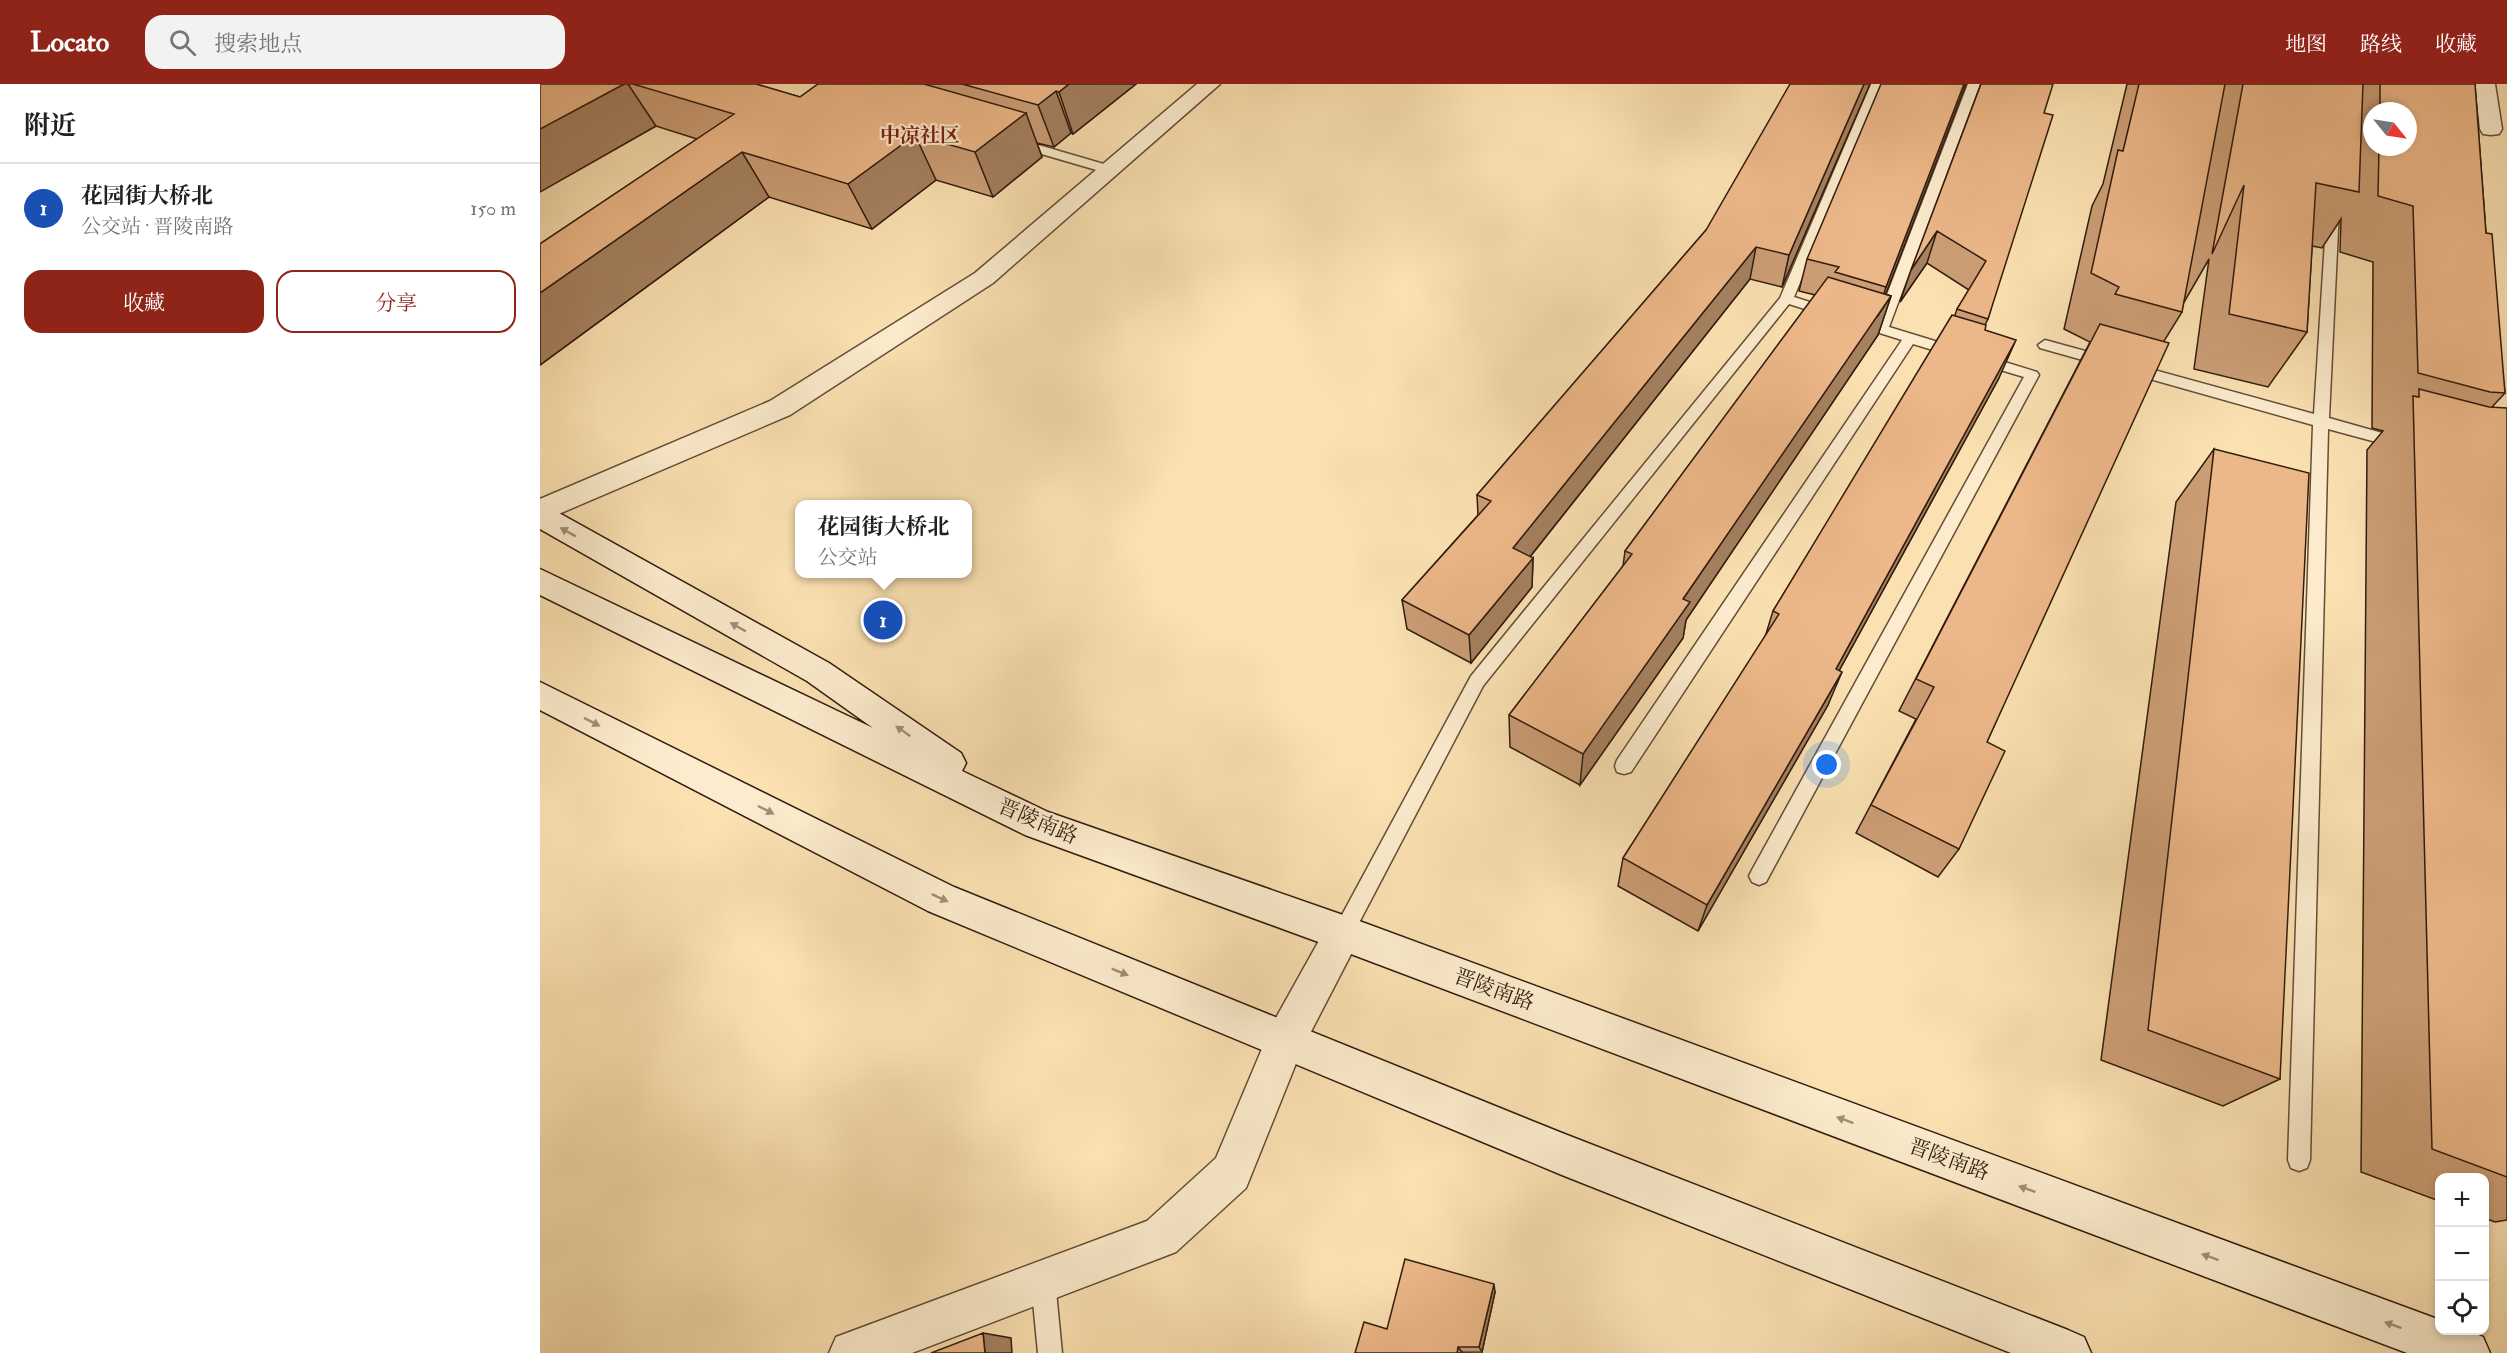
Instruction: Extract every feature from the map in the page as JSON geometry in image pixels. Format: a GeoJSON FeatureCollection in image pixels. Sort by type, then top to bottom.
{"type":"FeatureCollection","features":[{"type":"Feature","properties":{"kind":"main road"},"geometry":{"type":"LineString","coordinates":[[540,511],[780,408],[984,278],[1210,84]]}},
{"type":"Feature","properties":{"kind":"main road"},"geometry":{"type":"LineString","coordinates":[[2485,84],[2491,129]]}},
{"type":"Feature","properties":{"kind":"main road"},"geometry":{"type":"LineString","coordinates":[[540,516],[818,672],[1037,824]]}},
{"type":"Feature","properties":{"kind":"main road","name":"晋陵南路"},"geometry":{"type":"LineString","coordinates":[[540,581],[1037,824],[1343,933],[2467,1353]]}},
{"type":"Feature","properties":{"kind":"main road"},"geometry":{"type":"LineString","coordinates":[[541,696],[940,898],[1562,1154],[2068,1353]]}},
{"type":"Feature","properties":{"kind":"main road"},"geometry":{"type":"LineString","coordinates":[[852,1353],[1161,1237],[1231,1173],[1286,1039],[1343,933]]}},
{"type":"Feature","properties":{"kind":"lane"},"geometry":{"type":"LineString","coordinates":[[1343,933],[1478,681],[1786,299],[1877,84]]}},
{"type":"Feature","properties":{"kind":"lane"},"geometry":{"type":"LineString","coordinates":[[1881,329],[1974,84]]}},
{"type":"Feature","properties":{"kind":"lane"},"geometry":{"type":"LineString","coordinates":[[1006,140],[1110,170]]}},
{"type":"Feature","properties":{"kind":"lane"},"geometry":{"type":"LineString","coordinates":[[2299,1160],[2321,422],[2334,189]]}},
{"type":"Feature","properties":{"kind":"lane"},"geometry":{"type":"LineString","coordinates":[[1759,876],[2032,375],[1786,299]]}},
{"type":"Feature","properties":{"kind":"lane"},"geometry":{"type":"LineString","coordinates":[[1624,766],[1910,338]]}},
{"type":"Feature","properties":{"kind":"lane"},"geometry":{"type":"LineString","coordinates":[[2045,345],[2158,370],[2321,422],[2418,448]]}},
{"type":"Feature","properties":{"kind":"lane"},"geometry":{"type":"LineString","coordinates":[[1043,1281],[1050,1353]]}},
{"type":"Feature","properties":{"kind":"building"},"geometry":{"type":"Polygon","coordinates":[[[540,84],[624,84],[540,129],[540,84]]]}},
{"type":"Feature","properties":{"kind":"building"},"geometry":{"type":"Polygon","coordinates":[[[633,84],[756,84],[800,97],[818,84],[924,84],[1026,113],[975,152],[915,135],[848,184],[742,152],[540,293],[540,244],[734,114],[633,84]]]}},
{"type":"Feature","properties":{"kind":"building"},"geometry":{"type":"Polygon","coordinates":[[[962,84],[1069,84],[1038,105],[962,84]]]}},
{"type":"Feature","properties":{"kind":"building"},"geometry":{"type":"Polygon","coordinates":[[[1790,84],[1864,84],[1789,255],[1756,247],[1513,548],[1533,558],[1469,635],[1402,600],[1491,501],[1477,495],[1706,230],[1790,84]]]}},
{"type":"Feature","properties":{"kind":"building"},"geometry":{"type":"Polygon","coordinates":[[[1881,84],[1964,84],[1886,287],[1835,272],[1839,267],[1807,259],[1881,84]]]}},
{"type":"Feature","properties":{"kind":"building"},"geometry":{"type":"Polygon","coordinates":[[[1981,84],[2053,84],[2044,113],[2053,115],[1988,319],[1957,309],[1986,261],[1937,231],[1911,270],[1981,84]]]}},
{"type":"Feature","properties":{"kind":"building"},"geometry":{"type":"Polygon","coordinates":[[[2139,84],[2225,84],[2182,312],[2115,294],[2119,287],[2091,273],[2118,150],[2123,151],[2139,84]]]}},
{"type":"Feature","properties":{"kind":"building"},"geometry":{"type":"Polygon","coordinates":[[[2243,84],[2363,84],[2359,192],[2316,183],[2307,332],[2229,314],[2244,185],[2212,254],[2243,84]]]}},
{"type":"Feature","properties":{"kind":"building"},"geometry":{"type":"Polygon","coordinates":[[[2380,84],[2475,84],[2486,233],[2492,234],[2505,393],[2490,392],[2418,373],[2413,206],[2378,196],[2379,156],[2417,156],[2417,102],[2380,102],[2380,84]]]}},
{"type":"Feature","properties":{"kind":"building"},"geometry":{"type":"Polygon","coordinates":[[[1828,277],[1891,296],[1683,599],[1690,602],[1583,754],[1509,715],[1632,554],[1625,551],[1828,277]]]}},
{"type":"Feature","properties":{"kind":"building"},"geometry":{"type":"Polygon","coordinates":[[[1952,315],[1986,325],[1985,330],[2016,340],[1836,669],[1842,672],[1707,905],[1623,858],[1779,614],[1773,611],[1952,315]]]}},
{"type":"Feature","properties":{"kind":"building"},"geometry":{"type":"Polygon","coordinates":[[[2100,324],[2169,343],[1987,742],[2005,751],[1959,849],[1871,805],[1934,687],[1916,679],[2100,324]]]}},
{"type":"Feature","properties":{"kind":"building"},"geometry":{"type":"Polygon","coordinates":[[[2419,389],[2489,407],[2507,408],[2507,1177],[2432,1149],[2413,396],[2419,397],[2419,389]]]}},
{"type":"Feature","properties":{"kind":"building"},"geometry":{"type":"Polygon","coordinates":[[[2214,449],[2309,473],[2280,1079],[2148,1030],[2214,449]]]}},
{"type":"Feature","properties":{"kind":"building"},"geometry":{"type":"Polygon","coordinates":[[[1405,1259],[1494,1284],[1479,1347],[1458,1347],[1457,1353],[1355,1353],[1364,1322],[1387,1329],[1405,1259]]]}},
{"type":"Feature","properties":{"kind":"building"},"geometry":{"type":"Polygon","coordinates":[[[983,1333],[985,1353],[931,1353],[983,1333]]]}},
{"type":"Feature","properties":{"kind":"place","name":"花园街大桥北"},"geometry":{"type":"Point","coordinates":[883,620]}},
{"type":"Feature","properties":{"kind":"district","name":"中凉社区"},"geometry":{"type":"Point","coordinates":[920,135]}}]}
